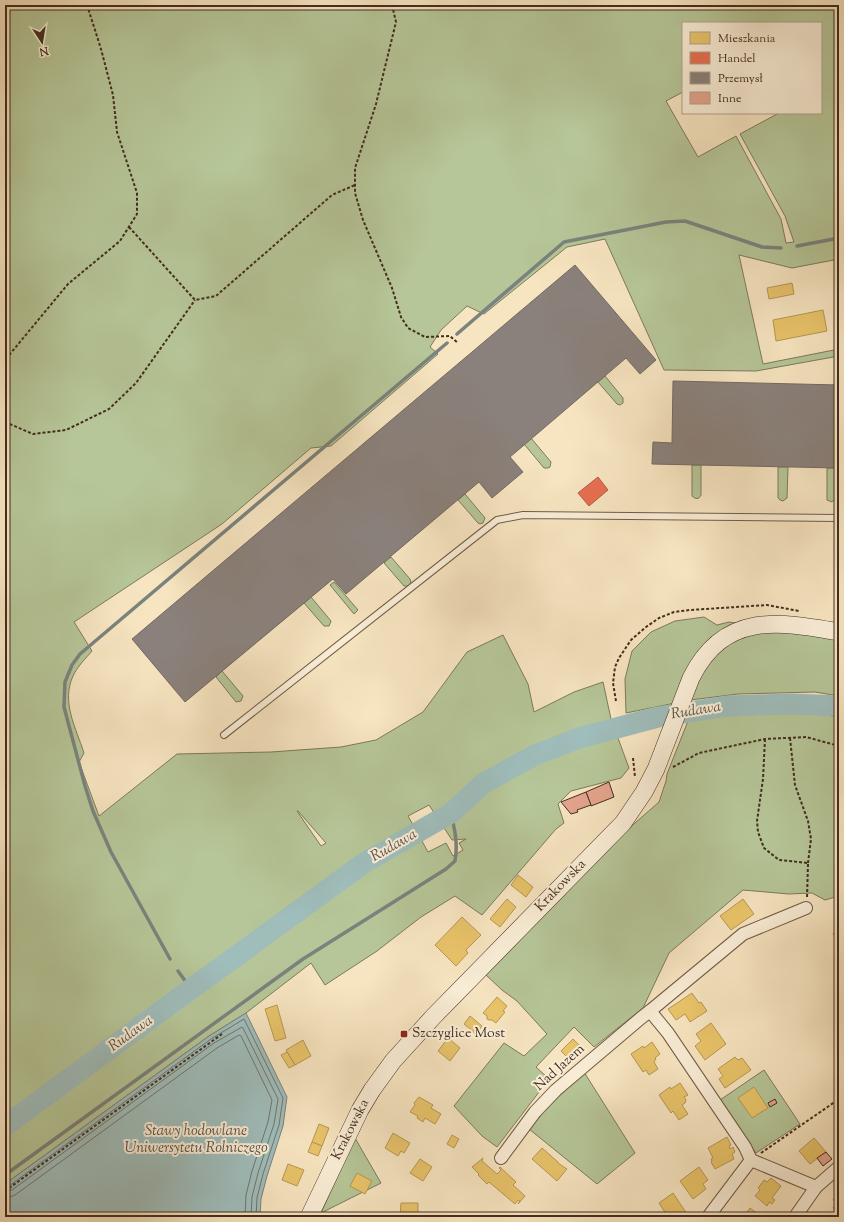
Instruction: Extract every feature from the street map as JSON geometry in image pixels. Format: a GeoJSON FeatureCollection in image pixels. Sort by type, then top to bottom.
{"type":"FeatureCollection","features":[{"type":"Feature","properties":{"kind":"street","name":"Krakowska"},"geometry":{"type":"LineString","coordinates":[[309,1217],[360,1110],[372,1090],[393,1061],[433,1017],[623,823],[644,792],[656,769],[691,678],[702,660],[715,645],[730,634],[748,627],[765,624],[787,624],[839,632]]}},
{"type":"Feature","properties":{"kind":"street","name":"Nad Jazem"},"geometry":{"type":"LineString","coordinates":[[501,1158],[534,1112],[556,1090],[743,934],[806,908]]}},
{"type":"Feature","properties":{"kind":"street"},"geometry":{"type":"LineString","coordinates":[[650,1011],[668,1033],[745,1147],[752,1160],[816,1187]]}},
{"type":"Feature","properties":{"kind":"street"},"geometry":{"type":"LineString","coordinates":[[708,1217],[752,1160]]}},
{"type":"Feature","properties":{"kind":"street"},"geometry":{"type":"LineString","coordinates":[[794,1217],[816,1187],[839,1167]]}},
{"type":"Feature","properties":{"kind":"lane"},"geometry":{"type":"LineString","coordinates":[[224,735],[498,520],[523,515],[839,518]]}},
{"type":"Feature","properties":{"kind":"path"},"geometry":{"type":"LineString","coordinates":[[5,358],[10,354],[68,284],[120,241],[137,214],[137,193],[117,132],[113,95],[101,49],[87,5]]}},
{"type":"Feature","properties":{"kind":"path"},"geometry":{"type":"LineString","coordinates":[[392,5],[396,22],[376,104],[355,168],[355,193],[362,220],[392,288],[401,317],[408,328],[425,337],[450,336],[458,343]]}},
{"type":"Feature","properties":{"kind":"path"},"geometry":{"type":"LineString","coordinates":[[5,422],[33,434],[66,430],[109,409],[136,383],[195,300],[216,296],[332,195],[355,185]]}},
{"type":"Feature","properties":{"kind":"path"},"geometry":{"type":"LineString","coordinates":[[129,226],[195,300]]}},
{"type":"Feature","properties":{"kind":"path"},"geometry":{"type":"LineString","coordinates":[[616,701],[614,683],[619,658],[631,640],[659,618],[674,612],[690,610],[768,605],[802,611]]}},
{"type":"Feature","properties":{"kind":"path"},"geometry":{"type":"LineString","coordinates":[[656,769],[668,769],[699,754],[765,739],[806,737],[839,746]]}},
{"type":"Feature","properties":{"kind":"path"},"geometry":{"type":"LineString","coordinates":[[790,738],[795,785],[808,821],[811,839],[808,863],[806,908]]}},
{"type":"Feature","properties":{"kind":"path"},"geometry":{"type":"LineString","coordinates":[[765,739],[763,779],[757,821],[758,832],[764,848],[779,860],[808,863]]}},
{"type":"Feature","properties":{"kind":"path"},"geometry":{"type":"LineString","coordinates":[[5,1191],[222,1034]]}},
{"type":"Feature","properties":{"kind":"path"},"geometry":{"type":"LineString","coordinates":[[752,1160],[839,1099]]}},
{"type":"Feature","properties":{"kind":"green space"},"geometry":{"type":"Polygon","coordinates":[[[5,5],[839,5],[839,259],[792,268],[739,255],[763,364],[839,349],[839,356],[756,371],[664,370],[605,239],[567,247],[484,314],[467,306],[441,330],[430,347],[438,354],[331,446],[311,448],[222,524],[74,622],[92,651],[79,666],[73,676],[70,686],[69,705],[84,753],[79,762],[99,816],[177,754],[271,752],[341,747],[376,740],[423,712],[467,652],[503,635],[528,684],[534,712],[574,692],[603,682],[611,719],[629,768],[621,778],[571,791],[558,804],[564,823],[556,829],[482,915],[455,896],[421,917],[377,951],[325,985],[311,963],[246,1013],[209,1036],[5,1184],[5,5]],[[682,22],[682,93],[666,101],[698,157],[736,136],[781,219],[786,243],[794,242],[785,216],[740,134],[777,114],[822,114],[822,22],[682,22]],[[429,805],[408,816],[428,852],[446,843],[453,856],[463,850],[459,843],[466,839],[452,840],[429,805]],[[298,811],[321,846],[326,843],[298,811]]]}},
{"type":"Feature","properties":{"kind":"green space"},"geometry":{"type":"Polygon","coordinates":[[[605,376],[623,398],[623,403],[620,405],[617,404],[598,382],[605,376]]]}},
{"type":"Feature","properties":{"kind":"green space"},"geometry":{"type":"Polygon","coordinates":[[[531,438],[551,462],[550,467],[544,468],[524,444],[531,438]]]}},
{"type":"Feature","properties":{"kind":"green space"},"geometry":{"type":"Polygon","coordinates":[[[692,465],[701,465],[701,495],[699,498],[694,498],[692,496],[692,465]]]}},
{"type":"Feature","properties":{"kind":"green space"},"geometry":{"type":"Polygon","coordinates":[[[778,467],[788,467],[787,498],[783,501],[778,498],[778,467]]]}},
{"type":"Feature","properties":{"kind":"green space"},"geometry":{"type":"Polygon","coordinates":[[[827,468],[836,468],[835,499],[832,502],[827,500],[827,468]]]}},
{"type":"Feature","properties":{"kind":"green space"},"geometry":{"type":"Polygon","coordinates":[[[465,494],[485,518],[483,523],[478,523],[458,500],[465,494]]]}},
{"type":"Feature","properties":{"kind":"green space"},"geometry":{"type":"Polygon","coordinates":[[[391,557],[410,579],[411,582],[409,586],[404,586],[384,563],[391,557]]]}},
{"type":"Feature","properties":{"kind":"green space"},"geometry":{"type":"Polygon","coordinates":[[[334,582],[358,610],[354,614],[330,585],[334,582]]]}},
{"type":"Feature","properties":{"kind":"green space"},"geometry":{"type":"Polygon","coordinates":[[[311,597],[331,621],[329,626],[324,626],[304,603],[311,597]]]}},
{"type":"Feature","properties":{"kind":"green space"},"geometry":{"type":"Polygon","coordinates":[[[704,617],[717,625],[729,622],[839,639],[839,696],[815,692],[738,694],[690,700],[626,713],[625,679],[632,651],[651,632],[675,621],[704,617]]]}},
{"type":"Feature","properties":{"kind":"green space"},"geometry":{"type":"Polygon","coordinates":[[[222,671],[243,696],[241,701],[236,702],[216,677],[222,671]]]}},
{"type":"Feature","properties":{"kind":"green space"},"geometry":{"type":"Polygon","coordinates":[[[745,711],[800,711],[839,717],[839,896],[825,900],[812,893],[789,894],[743,890],[669,953],[643,1008],[594,1047],[574,1027],[536,1067],[549,1079],[497,1147],[482,1136],[454,1106],[504,1043],[524,1056],[547,1034],[517,1001],[502,990],[486,975],[618,838],[659,802],[667,774],[690,716],[745,711]]]}},
{"type":"Feature","properties":{"kind":"green space"},"geometry":{"type":"Polygon","coordinates":[[[764,1070],[800,1124],[756,1153],[720,1100],[764,1070]]]}},
{"type":"Feature","properties":{"kind":"green space"},"geometry":{"type":"Polygon","coordinates":[[[584,1072],[635,1153],[597,1184],[529,1129],[548,1107],[584,1072]]]}},
{"type":"Feature","properties":{"kind":"green space"},"geometry":{"type":"Polygon","coordinates":[[[355,1138],[381,1183],[321,1213],[355,1138]]]}},
{"type":"Feature","properties":{"kind":"water","name":"Stawy hodowlane Uniwersytetu Rolniczego"},"geometry":{"type":"Polygon","coordinates":[[[246,1013],[287,1097],[283,1126],[261,1199],[260,1217],[5,1217],[5,1184],[209,1036],[246,1013]]]}},
{"type":"Feature","properties":{"kind":"building: Mieszkania"},"geometry":{"type":"Polygon","coordinates":[[[792,283],[794,294],[769,299],[767,288],[792,283]]]}},
{"type":"Feature","properties":{"kind":"building: Mieszkania"},"geometry":{"type":"Polygon","coordinates":[[[823,310],[827,331],[776,341],[773,320],[823,310]]]}},
{"type":"Feature","properties":{"kind":"building: Mieszkania"},"geometry":{"type":"Polygon","coordinates":[[[518,875],[533,887],[526,897],[511,885],[518,875]]]}},
{"type":"Feature","properties":{"kind":"building: Mieszkania"},"geometry":{"type":"Polygon","coordinates":[[[507,899],[516,907],[500,927],[490,919],[507,899]]]}},
{"type":"Feature","properties":{"kind":"building: Mieszkania"},"geometry":{"type":"Polygon","coordinates":[[[743,899],[754,914],[731,930],[720,916],[743,899]]]}},
{"type":"Feature","properties":{"kind":"building: Mieszkania"},"geometry":{"type":"Polygon","coordinates":[[[462,917],[481,935],[466,950],[468,953],[456,966],[435,945],[462,917]]]}},
{"type":"Feature","properties":{"kind":"building: Mieszkania"},"geometry":{"type":"Polygon","coordinates":[[[839,930],[839,942],[833,934],[839,930]]]}},
{"type":"Feature","properties":{"kind":"building: Mieszkania"},"geometry":{"type":"Polygon","coordinates":[[[692,993],[707,1011],[690,1022],[685,1014],[676,1020],[668,1009],[692,993]]]}},
{"type":"Feature","properties":{"kind":"building: Mieszkania"},"geometry":{"type":"Polygon","coordinates":[[[497,997],[507,1006],[503,1011],[505,1012],[496,1023],[487,1019],[487,1016],[483,1013],[497,997]]]}},
{"type":"Feature","properties":{"kind":"building: Mieszkania"},"geometry":{"type":"Polygon","coordinates":[[[277,1005],[286,1038],[275,1041],[265,1009],[277,1005]]]}},
{"type":"Feature","properties":{"kind":"building: Mieszkania"},"geometry":{"type":"Polygon","coordinates":[[[470,1016],[482,1026],[476,1034],[464,1024],[470,1016]]]}},
{"type":"Feature","properties":{"kind":"building: Mieszkania"},"geometry":{"type":"Polygon","coordinates":[[[711,1023],[726,1044],[705,1060],[695,1046],[701,1041],[696,1034],[711,1023]]]}},
{"type":"Feature","properties":{"kind":"building: Mieszkania"},"geometry":{"type":"Polygon","coordinates":[[[448,1038],[460,1048],[450,1061],[438,1051],[448,1038]]]}},
{"type":"Feature","properties":{"kind":"building: Mieszkania"},"geometry":{"type":"Polygon","coordinates":[[[573,1039],[581,1047],[569,1059],[561,1051],[573,1039]]]}},
{"type":"Feature","properties":{"kind":"building: Mieszkania"},"geometry":{"type":"Polygon","coordinates":[[[303,1040],[311,1056],[295,1065],[286,1050],[303,1040]]]}},
{"type":"Feature","properties":{"kind":"building: Mieszkania"},"geometry":{"type":"Polygon","coordinates":[[[652,1042],[660,1054],[655,1058],[656,1059],[654,1062],[658,1069],[649,1075],[646,1070],[643,1072],[631,1054],[643,1046],[644,1048],[652,1042]]]}},
{"type":"Feature","properties":{"kind":"building: Mieszkania"},"geometry":{"type":"Polygon","coordinates":[[[287,1052],[295,1065],[289,1068],[281,1055],[287,1052]]]}},
{"type":"Feature","properties":{"kind":"building: Mieszkania"},"geometry":{"type":"Polygon","coordinates":[[[735,1057],[738,1060],[742,1058],[751,1070],[725,1088],[719,1079],[723,1076],[718,1069],[735,1057]]]}},
{"type":"Feature","properties":{"kind":"building: Mieszkania"},"geometry":{"type":"Polygon","coordinates":[[[680,1083],[688,1095],[684,1097],[686,1100],[682,1105],[688,1114],[679,1120],[673,1111],[671,1113],[659,1095],[670,1087],[671,1089],[680,1083]]]}},
{"type":"Feature","properties":{"kind":"building: Mieszkania"},"geometry":{"type":"Polygon","coordinates":[[[754,1087],[768,1108],[752,1118],[738,1098],[754,1087]]]}},
{"type":"Feature","properties":{"kind":"building: Mieszkania"},"geometry":{"type":"Polygon","coordinates":[[[419,1097],[433,1105],[431,1108],[441,1114],[435,1124],[425,1118],[423,1122],[417,1118],[418,1116],[410,1112],[415,1105],[414,1103],[419,1097]]]}},
{"type":"Feature","properties":{"kind":"building: Mieszkania"},"geometry":{"type":"Polygon","coordinates":[[[319,1124],[329,1128],[322,1146],[312,1142],[319,1124]]]}},
{"type":"Feature","properties":{"kind":"building: Mieszkania"},"geometry":{"type":"Polygon","coordinates":[[[393,1133],[410,1143],[404,1153],[401,1151],[398,1156],[385,1148],[393,1133]]]}},
{"type":"Feature","properties":{"kind":"building: Mieszkania"},"geometry":{"type":"Polygon","coordinates":[[[452,1135],[459,1139],[454,1148],[447,1144],[452,1135]]]}},
{"type":"Feature","properties":{"kind":"building: Mieszkania"},"geometry":{"type":"Polygon","coordinates":[[[727,1137],[731,1145],[729,1146],[730,1149],[733,1147],[735,1152],[732,1154],[734,1159],[715,1169],[711,1162],[711,1159],[713,1158],[708,1148],[727,1137]]]}},
{"type":"Feature","properties":{"kind":"building: Mieszkania"},"geometry":{"type":"Polygon","coordinates":[[[814,1138],[826,1152],[810,1164],[799,1151],[814,1138]]]}},
{"type":"Feature","properties":{"kind":"building: Mieszkania"},"geometry":{"type":"Polygon","coordinates":[[[312,1142],[322,1146],[318,1156],[308,1152],[312,1142]]]}},
{"type":"Feature","properties":{"kind":"building: Mieszkania"},"geometry":{"type":"Polygon","coordinates":[[[542,1148],[567,1169],[557,1181],[532,1159],[542,1148]]]}},
{"type":"Feature","properties":{"kind":"building: Mieszkania"},"geometry":{"type":"Polygon","coordinates":[[[483,1158],[482,1161],[497,1174],[501,1170],[499,1168],[500,1167],[516,1182],[513,1185],[525,1196],[518,1204],[520,1201],[518,1200],[515,1204],[489,1182],[487,1184],[478,1175],[479,1174],[472,1167],[483,1158]]]}},
{"type":"Feature","properties":{"kind":"building: Mieszkania"},"geometry":{"type":"Polygon","coordinates":[[[420,1159],[432,1167],[423,1181],[410,1173],[420,1159]]]}},
{"type":"Feature","properties":{"kind":"building: Mieszkania"},"geometry":{"type":"Polygon","coordinates":[[[288,1164],[304,1170],[297,1186],[282,1180],[288,1164]]]}},
{"type":"Feature","properties":{"kind":"building: Mieszkania"},"geometry":{"type":"Polygon","coordinates":[[[699,1167],[708,1180],[703,1184],[706,1189],[693,1199],[680,1181],[699,1167]]]}},
{"type":"Feature","properties":{"kind":"building: Mieszkania"},"geometry":{"type":"Polygon","coordinates":[[[357,1173],[372,1181],[365,1194],[350,1186],[357,1173]]]}},
{"type":"Feature","properties":{"kind":"building: Mieszkania"},"geometry":{"type":"Polygon","coordinates":[[[771,1178],[781,1186],[772,1198],[775,1200],[772,1204],[769,1202],[767,1206],[755,1196],[760,1190],[758,1188],[764,1180],[767,1182],[771,1178]]]}},
{"type":"Feature","properties":{"kind":"building: Mieszkania"},"geometry":{"type":"Polygon","coordinates":[[[839,1191],[839,1212],[833,1208],[837,1202],[833,1200],[839,1191]]]}},
{"type":"Feature","properties":{"kind":"building: Mieszkania"},"geometry":{"type":"Polygon","coordinates":[[[673,1193],[687,1214],[682,1217],[679,1215],[675,1217],[668,1217],[659,1203],[673,1193]]]}},
{"type":"Feature","properties":{"kind":"building: Mieszkania"},"geometry":{"type":"Polygon","coordinates":[[[401,1203],[418,1203],[418,1217],[400,1217],[401,1203]]]}},
{"type":"Feature","properties":{"kind":"building: Mieszkania"},"geometry":{"type":"Polygon","coordinates":[[[750,1208],[762,1217],[744,1216],[750,1208]]]}},
{"type":"Feature","properties":{"kind":"building: Handel"},"geometry":{"type":"Polygon","coordinates":[[[598,477],[608,490],[589,506],[578,493],[598,477]]]}},
{"type":"Feature","properties":{"kind":"building: Przemysł"},"geometry":{"type":"Polygon","coordinates":[[[575,265],[656,360],[640,374],[626,358],[510,457],[523,472],[492,498],[479,482],[346,594],[333,579],[185,702],[132,639],[575,265]]]}},
{"type":"Feature","properties":{"kind":"building: Przemysł"},"geometry":{"type":"Polygon","coordinates":[[[673,381],[839,385],[839,468],[652,464],[653,442],[672,443],[673,381]]]}},
{"type":"Feature","properties":{"kind":"building: Inne"},"geometry":{"type":"Polygon","coordinates":[[[609,782],[614,797],[591,806],[586,792],[609,782]]]}},
{"type":"Feature","properties":{"kind":"building: Inne"},"geometry":{"type":"Polygon","coordinates":[[[586,792],[591,805],[577,810],[578,812],[571,814],[561,802],[586,792]]]}},
{"type":"Feature","properties":{"kind":"building: Inne"},"geometry":{"type":"Polygon","coordinates":[[[775,1099],[777,1103],[770,1107],[768,1103],[775,1099]]]}},
{"type":"Feature","properties":{"kind":"building: Inne"},"geometry":{"type":"Polygon","coordinates":[[[826,1152],[832,1159],[823,1166],[817,1158],[826,1152]]]}},
{"type":"Feature","properties":{"kind":"waterway"},"geometry":{"type":"LineString","coordinates":[[457,334],[564,242],[666,222],[685,221],[762,247],[781,248]]}},
{"type":"Feature","properties":{"kind":"waterway"},"geometry":{"type":"LineString","coordinates":[[797,246],[839,238]]}},
{"type":"Feature","properties":{"kind":"waterway"},"geometry":{"type":"LineString","coordinates":[[170,959],[111,852],[93,811],[64,707],[65,682],[72,665],[80,654],[447,343]]}},
{"type":"Feature","properties":{"kind":"waterway","name":"Rudawa"},"geometry":{"type":"LineString","coordinates":[[5,1126],[364,863],[451,813],[484,783],[535,755],[579,738],[658,717],[727,706],[790,704],[839,706]]}},
{"type":"Feature","properties":{"kind":"waterway"},"geometry":{"type":"LineString","coordinates":[[5,1175],[303,959],[446,869],[455,861],[456,855],[456,837],[451,813]]}},
{"type":"Feature","properties":{"kind":"waterway"},"geometry":{"type":"LineString","coordinates":[[178,971],[191,989]]}},
{"type":"Feature","properties":{"kind":"place","name":"Szczyglice Most"},"geometry":{"type":"Point","coordinates":[404,1034]}}]}
